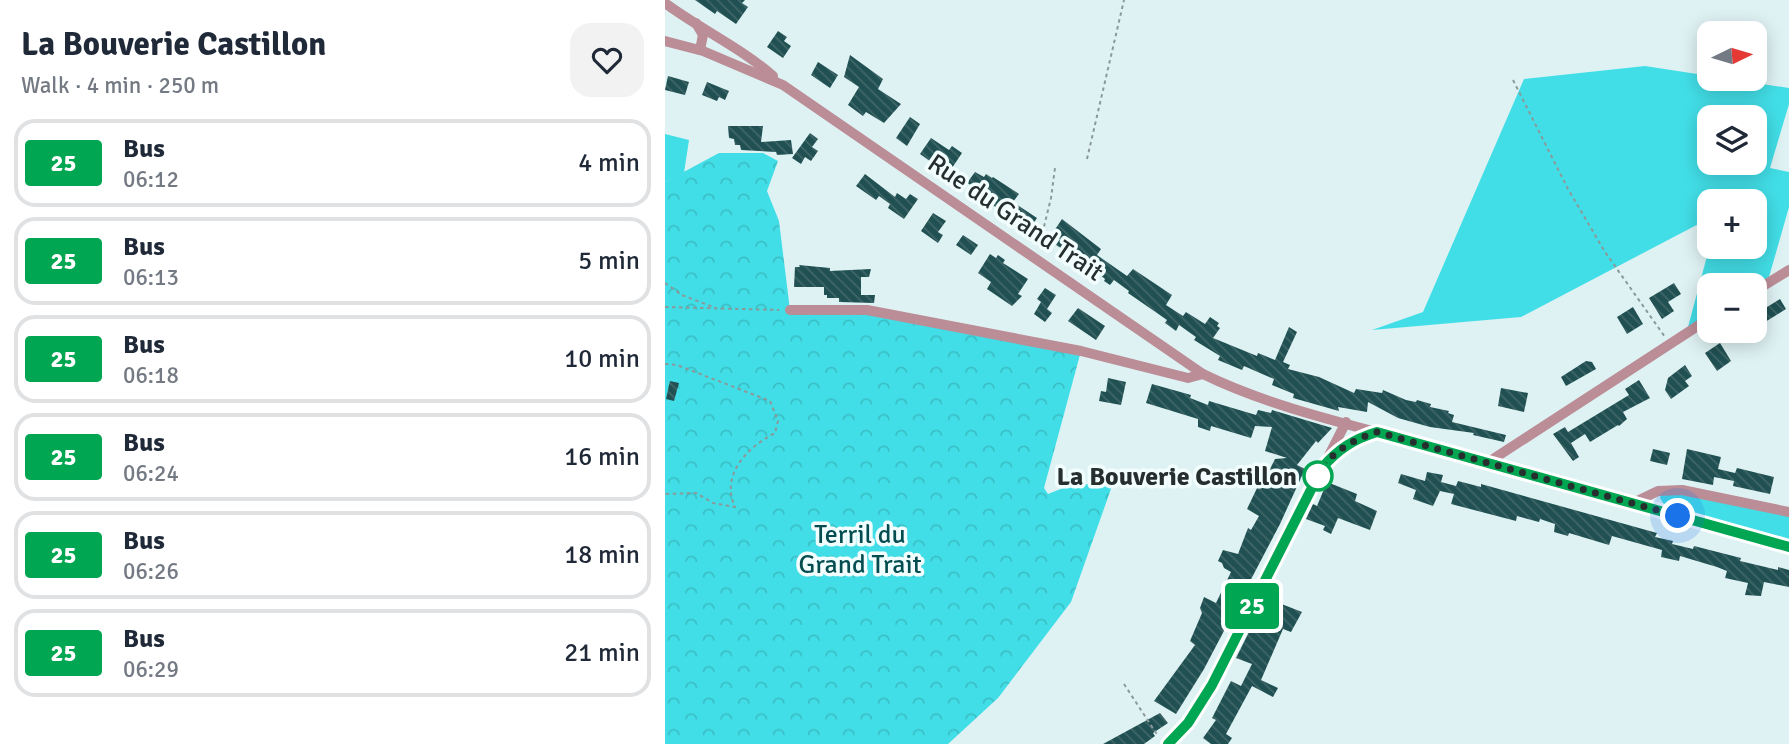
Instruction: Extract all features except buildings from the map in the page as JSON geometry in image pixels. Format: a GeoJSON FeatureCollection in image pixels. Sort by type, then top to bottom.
{"type":"FeatureCollection","features":[{"type":"Feature","properties":{"kind":"street"},"geometry":{"type":"LineString","coordinates":[[665,3],[760,64],[783,85]]}},
{"type":"Feature","properties":{"kind":"street"},"geometry":{"type":"LineString","coordinates":[[696,23],[703,34],[700,50]]}},
{"type":"Feature","properties":{"kind":"street"},"geometry":{"type":"LineString","coordinates":[[713,55],[721,48],[722,39]]}},
{"type":"Feature","properties":{"kind":"street","name":"Rue du Grand Trait"},"geometry":{"type":"LineString","coordinates":[[665,40],[700,50],[783,85],[1203,374],[1247,394],[1789,547]]}},
{"type":"Feature","properties":{"kind":"street"},"geometry":{"type":"LineString","coordinates":[[1767,284],[1789,270]]}},
{"type":"Feature","properties":{"kind":"street"},"geometry":{"type":"LineString","coordinates":[[790,310],[867,310],[1081,351],[1188,378],[1203,374]]}},
{"type":"Feature","properties":{"kind":"street"},"geometry":{"type":"LineString","coordinates":[[1487,463],[1697,326]]}},
{"type":"Feature","properties":{"kind":"street"},"geometry":{"type":"LineString","coordinates":[[1347,444],[1350,424]]}},
{"type":"Feature","properties":{"kind":"street"},"geometry":{"type":"LineString","coordinates":[[1165,744],[1188,723],[1212,685],[1322,468],[1350,424]]}},
{"type":"Feature","properties":{"kind":"street"},"geometry":{"type":"LineString","coordinates":[[1322,468],[1334,453],[1347,444],[1377,432]]}},
{"type":"Feature","properties":{"kind":"street"},"geometry":{"type":"LineString","coordinates":[[1633,503],[1658,491],[1669,490],[1789,512]]}},
{"type":"Feature","properties":{"kind":"path"},"geometry":{"type":"LineString","coordinates":[[1087,159],[1124,0]]}},
{"type":"Feature","properties":{"kind":"path"},"geometry":{"type":"LineString","coordinates":[[1513,80],[1605,252],[1669,343]]}},
{"type":"Feature","properties":{"kind":"path"},"geometry":{"type":"LineString","coordinates":[[1035,258],[1051,198],[1055,168]]}},
{"type":"Feature","properties":{"kind":"path"},"geometry":{"type":"LineString","coordinates":[[665,283],[683,295],[720,310]]}},
{"type":"Feature","properties":{"kind":"path"},"geometry":{"type":"LineString","coordinates":[[665,307],[790,310]]}},
{"type":"Feature","properties":{"kind":"path"},"geometry":{"type":"LineString","coordinates":[[665,365],[677,365],[770,401],[778,421],[775,433],[759,442],[739,462],[731,477],[730,495],[735,507],[713,503],[696,493],[665,494]]}},
{"type":"Feature","properties":{"kind":"path"},"geometry":{"type":"LineString","coordinates":[[1124,684],[1165,744]]}},
{"type":"Feature","properties":{"kind":"green space"},"geometry":{"type":"Polygon","coordinates":[[[1645,66],[1697,74],[1697,91],[1767,91],[1767,85],[1789,88],[1789,104],[1770,168],[1789,172],[1789,207],[1769,277],[1767,278],[1767,273],[1702,273],[1706,259],[1767,259],[1767,189],[1697,189],[1697,225],[1521,317],[1372,330],[1423,312],[1524,79],[1645,66]]]}},
{"type":"Feature","properties":{"kind":"green space"},"geometry":{"type":"Polygon","coordinates":[[[665,134],[689,140],[684,173],[665,182],[665,134]]]}},
{"type":"Feature","properties":{"kind":"green space","name":"Terril du Grand Trait"},"geometry":{"type":"Polygon","coordinates":[[[719,153],[763,153],[778,161],[767,191],[779,221],[790,310],[845,309],[1081,351],[1044,488],[1048,494],[1068,486],[1108,482],[1112,486],[1071,602],[998,698],[948,744],[665,744],[665,182],[719,153]]]}},
{"type":"Feature","properties":{"kind":"green space"},"geometry":{"type":"Polygon","coordinates":[[[1697,293],[1697,322],[1688,327],[1697,293]]]}},
{"type":"Feature","properties":{"kind":"green space"},"geometry":{"type":"Polygon","coordinates":[[[1666,492],[1789,513],[1789,540],[1665,506],[1660,498],[1661,494],[1666,492]]]}},
{"type":"Feature","properties":{"kind":"bus line","name":"25"},"geometry":{"type":"LineString","coordinates":[[1168,744],[1188,723],[1212,685],[1322,468],[1334,453],[1358,438],[1377,432],[1789,547]]}},
{"type":"Feature","properties":{"kind":"place","name":"La Bouverie Castillon"},"geometry":{"type":"Point","coordinates":[1318,476]}},
{"type":"Feature","properties":{"kind":"route"},"geometry":{"type":"LineString","coordinates":[[1318,476],[1334,453],[1358,438],[1377,432],[1678,516]]}}]}
